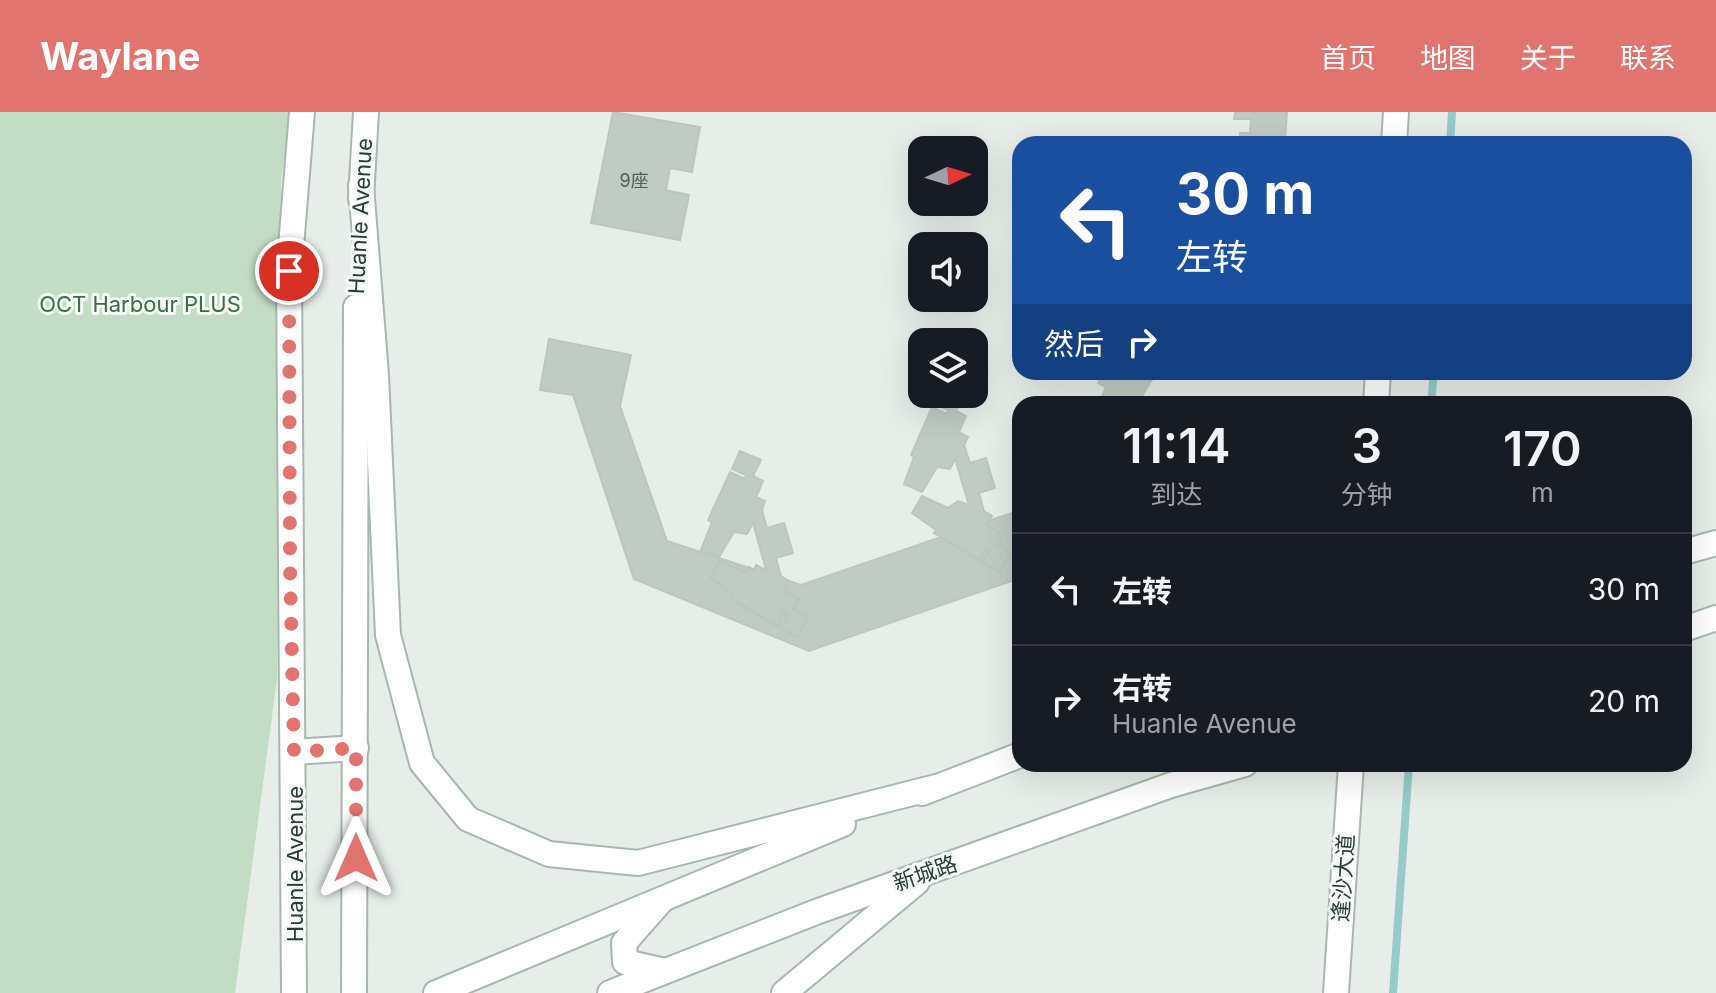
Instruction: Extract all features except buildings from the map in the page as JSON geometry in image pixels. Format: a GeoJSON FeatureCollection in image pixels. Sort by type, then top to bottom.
{"type":"FeatureCollection","features":[{"type":"Feature","properties":{"kind":"street","name":"Huanle Avenue"},"geometry":{"type":"LineString","coordinates":[[294,993],[289,301],[302,112]]}},
{"type":"Feature","properties":{"kind":"street","name":"Huanle Avenue"},"geometry":{"type":"LineString","coordinates":[[354,993],[356,300],[366,112]]}},
{"type":"Feature","properties":{"kind":"street"},"geometry":{"type":"LineString","coordinates":[[1394,136],[1396,112]]}},
{"type":"Feature","properties":{"kind":"street"},"geometry":{"type":"LineString","coordinates":[[361,185],[376,375],[388,635],[422,763],[468,819],[549,854],[638,863],[936,787]]}},
{"type":"Feature","properties":{"kind":"street"},"geometry":{"type":"LineString","coordinates":[[1692,550],[1716,543]]}},
{"type":"Feature","properties":{"kind":"street"},"geometry":{"type":"LineString","coordinates":[[1692,626],[1716,618]]}},
{"type":"Feature","properties":{"kind":"street"},"geometry":{"type":"LineString","coordinates":[[294,752],[356,748]]}},
{"type":"Feature","properties":{"kind":"street"},"geometry":{"type":"LineString","coordinates":[[436,993],[665,896],[1012,758]]}},
{"type":"Feature","properties":{"kind":"street","name":"新城路"},"geometry":{"type":"LineString","coordinates":[[610,993],[816,912],[1171,785],[1217,772]]}},
{"type":"Feature","properties":{"kind":"street","name":"逢沙大道"},"geometry":{"type":"LineString","coordinates":[[1336,993],[1350,772]]}},
{"type":"Feature","properties":{"kind":"street"},"geometry":{"type":"LineString","coordinates":[[784,993],[930,872]]}},
{"type":"Feature","properties":{"kind":"street"},"geometry":{"type":"LineString","coordinates":[[665,896],[624,943],[625,962],[665,971]]}},
{"type":"Feature","properties":{"kind":"green space","name":"OCT Harbour PLUS"},"geometry":{"type":"Polygon","coordinates":[[[0,112],[292,112],[281,180],[277,679],[235,993],[0,993],[0,112]]]}},
{"type":"Feature","properties":{"kind":"waterway"},"geometry":{"type":"LineString","coordinates":[[1450,136],[1452,112]]}},
{"type":"Feature","properties":{"kind":"waterway"},"geometry":{"type":"LineString","coordinates":[[1432,396],[1433,380]]}},
{"type":"Feature","properties":{"kind":"waterway"},"geometry":{"type":"LineString","coordinates":[[1393,993],[1408,772]]}},
{"type":"Feature","properties":{"kind":"route"},"geometry":{"type":"LineString","coordinates":[[289,271],[294,752],[356,748],[356,858]]}}]}
